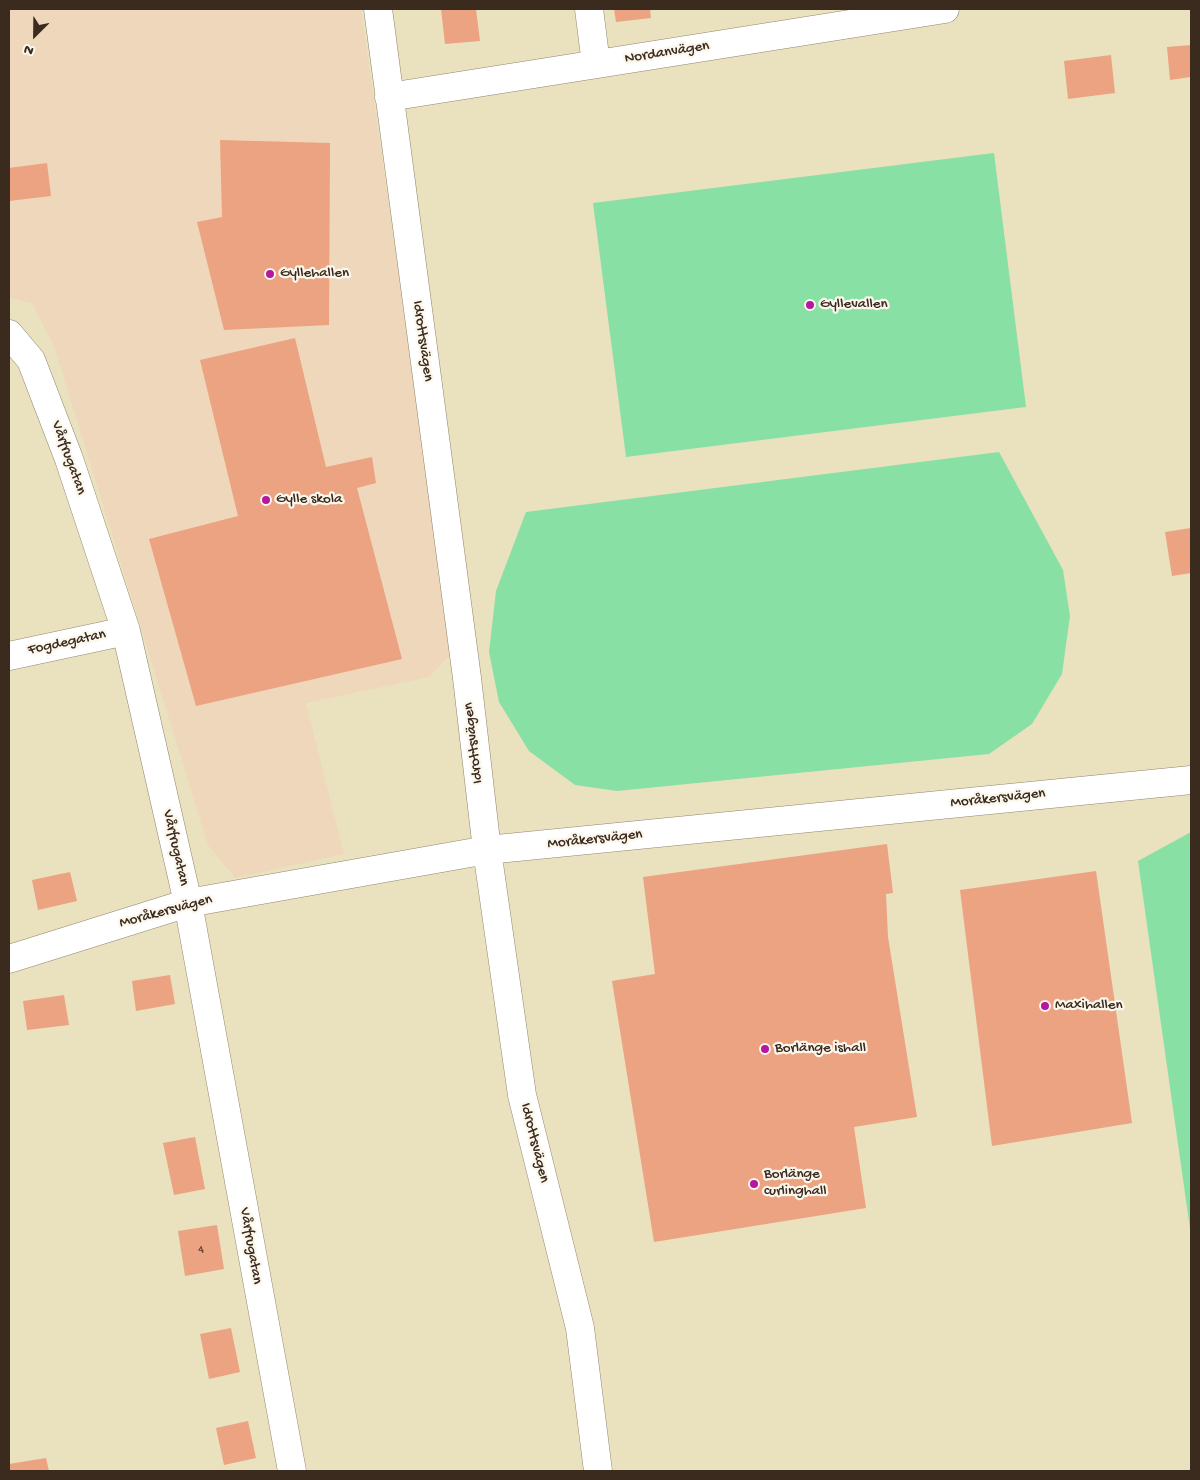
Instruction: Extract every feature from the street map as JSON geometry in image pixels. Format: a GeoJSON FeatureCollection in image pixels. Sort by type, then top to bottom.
{"type":"FeatureCollection","features":[{"type":"Feature","properties":{"kind":"street","name":"Idrottsvägen"},"geometry":{"type":"LineString","coordinates":[[378,9],[467,678],[487,850],[522,1095],[580,1328],[598,1471]]}},
{"type":"Feature","properties":{"kind":"street"},"geometry":{"type":"LineString","coordinates":[[589,9],[596,64]]}},
{"type":"Feature","properties":{"kind":"street","name":"Nordanvägen"},"geometry":{"type":"LineString","coordinates":[[389,97],[945,9]]}},
{"type":"Feature","properties":{"kind":"street","name":"Vårfrugatan"},"geometry":{"type":"LineString","coordinates":[[9,334],[31,360],[69,459],[126,631],[188,904],[292,1471]]}},
{"type":"Feature","properties":{"kind":"street","name":"Fogdegatan"},"geometry":{"type":"LineString","coordinates":[[9,656],[126,631]]}},
{"type":"Feature","properties":{"kind":"street","name":"Moråkersvägen"},"geometry":{"type":"LineString","coordinates":[[9,959],[188,904],[487,850],[1191,780]]}},
{"type":"Feature","properties":{"kind":"shaded area","name":"Gylle skola"},"geometry":{"type":"Polygon","coordinates":[[[9,9],[361,9],[452,653],[429,677],[306,703],[344,854],[235,878],[208,845],[54,346],[32,303],[9,298],[9,9]]]}},
{"type":"Feature","properties":{"kind":"green space","name":"Gyllevallen"},"geometry":{"type":"Polygon","coordinates":[[[994,153],[1026,407],[626,457],[593,203],[994,153]]]}},
{"type":"Feature","properties":{"kind":"green space"},"geometry":{"type":"Polygon","coordinates":[[[999,452],[1063,570],[1070,616],[1062,674],[1032,724],[989,754],[617,791],[575,785],[529,751],[499,702],[489,652],[496,591],[526,512],[999,452]]]}},
{"type":"Feature","properties":{"kind":"green space"},"geometry":{"type":"Polygon","coordinates":[[[1191,832],[1191,1236],[1138,861],[1191,832]]]}},
{"type":"Feature","properties":{"kind":"building"},"geometry":{"type":"Polygon","coordinates":[[[441,9],[476,9],[480,41],[445,44],[441,9]]]}},
{"type":"Feature","properties":{"kind":"building"},"geometry":{"type":"Polygon","coordinates":[[[614,9],[650,9],[651,18],[616,22],[614,9]]]}},
{"type":"Feature","properties":{"kind":"building"},"geometry":{"type":"Polygon","coordinates":[[[1191,45],[1191,77],[1170,80],[1167,47],[1191,45]]]}},
{"type":"Feature","properties":{"kind":"building"},"geometry":{"type":"Polygon","coordinates":[[[1111,55],[1115,93],[1068,99],[1064,61],[1111,55]]]}},
{"type":"Feature","properties":{"kind":"building","name":"Gyllehallen"},"geometry":{"type":"Polygon","coordinates":[[[220,140],[330,143],[329,325],[224,330],[197,222],[222,217],[220,140]]]}},
{"type":"Feature","properties":{"kind":"building"},"geometry":{"type":"Polygon","coordinates":[[[47,163],[51,196],[9,201],[9,168],[47,163]]]}},
{"type":"Feature","properties":{"kind":"building"},"geometry":{"type":"Polygon","coordinates":[[[295,338],[326,467],[372,457],[376,483],[357,488],[402,659],[196,706],[149,539],[238,516],[200,360],[295,338]]]}},
{"type":"Feature","properties":{"kind":"building"},"geometry":{"type":"Polygon","coordinates":[[[1191,528],[1191,573],[1172,576],[1165,532],[1191,528]]]}},
{"type":"Feature","properties":{"kind":"building"},"geometry":{"type":"Polygon","coordinates":[[[887,844],[893,893],[886,894],[888,937],[917,1117],[854,1127],[866,1208],[654,1242],[612,981],[655,974],[643,877],[887,844]]]}},
{"type":"Feature","properties":{"kind":"building","name":"Maxihallen"},"geometry":{"type":"Polygon","coordinates":[[[1096,871],[1132,1123],[992,1146],[960,890],[1096,871]]]}},
{"type":"Feature","properties":{"kind":"building"},"geometry":{"type":"Polygon","coordinates":[[[70,872],[77,901],[38,910],[32,880],[70,872]]]}},
{"type":"Feature","properties":{"kind":"building"},"geometry":{"type":"Polygon","coordinates":[[[170,975],[175,1004],[136,1011],[132,981],[170,975]]]}},
{"type":"Feature","properties":{"kind":"building"},"geometry":{"type":"Polygon","coordinates":[[[64,995],[69,1025],[27,1030],[23,1001],[64,995]]]}},
{"type":"Feature","properties":{"kind":"building"},"geometry":{"type":"Polygon","coordinates":[[[195,1137],[205,1189],[174,1195],[163,1143],[195,1137]]]}},
{"type":"Feature","properties":{"kind":"building"},"geometry":{"type":"Polygon","coordinates":[[[217,1225],[224,1269],[185,1276],[178,1231],[217,1225]]]}},
{"type":"Feature","properties":{"kind":"building"},"geometry":{"type":"Polygon","coordinates":[[[231,1328],[240,1372],[209,1379],[200,1334],[231,1328]]]}},
{"type":"Feature","properties":{"kind":"building"},"geometry":{"type":"Polygon","coordinates":[[[248,1421],[256,1458],[224,1465],[216,1428],[248,1421]]]}},
{"type":"Feature","properties":{"kind":"building"},"geometry":{"type":"Polygon","coordinates":[[[46,1458],[49,1471],[9,1471],[9,1464],[46,1458]]]}},
{"type":"Feature","properties":{"kind":"place","name":"Gyllehallen"},"geometry":{"type":"Point","coordinates":[270,274]}},
{"type":"Feature","properties":{"kind":"place","name":"Gyllevallen"},"geometry":{"type":"Point","coordinates":[810,305]}},
{"type":"Feature","properties":{"kind":"place","name":"Gylle skola"},"geometry":{"type":"Point","coordinates":[266,500]}},
{"type":"Feature","properties":{"kind":"place","name":"Maxihallen"},"geometry":{"type":"Point","coordinates":[1045,1006]}},
{"type":"Feature","properties":{"kind":"place","name":"Borlänge ishall"},"geometry":{"type":"Point","coordinates":[765,1049]}},
{"type":"Feature","properties":{"kind":"place","name":"Borlänge curlinghall"},"geometry":{"type":"Point","coordinates":[754,1184]}}]}
